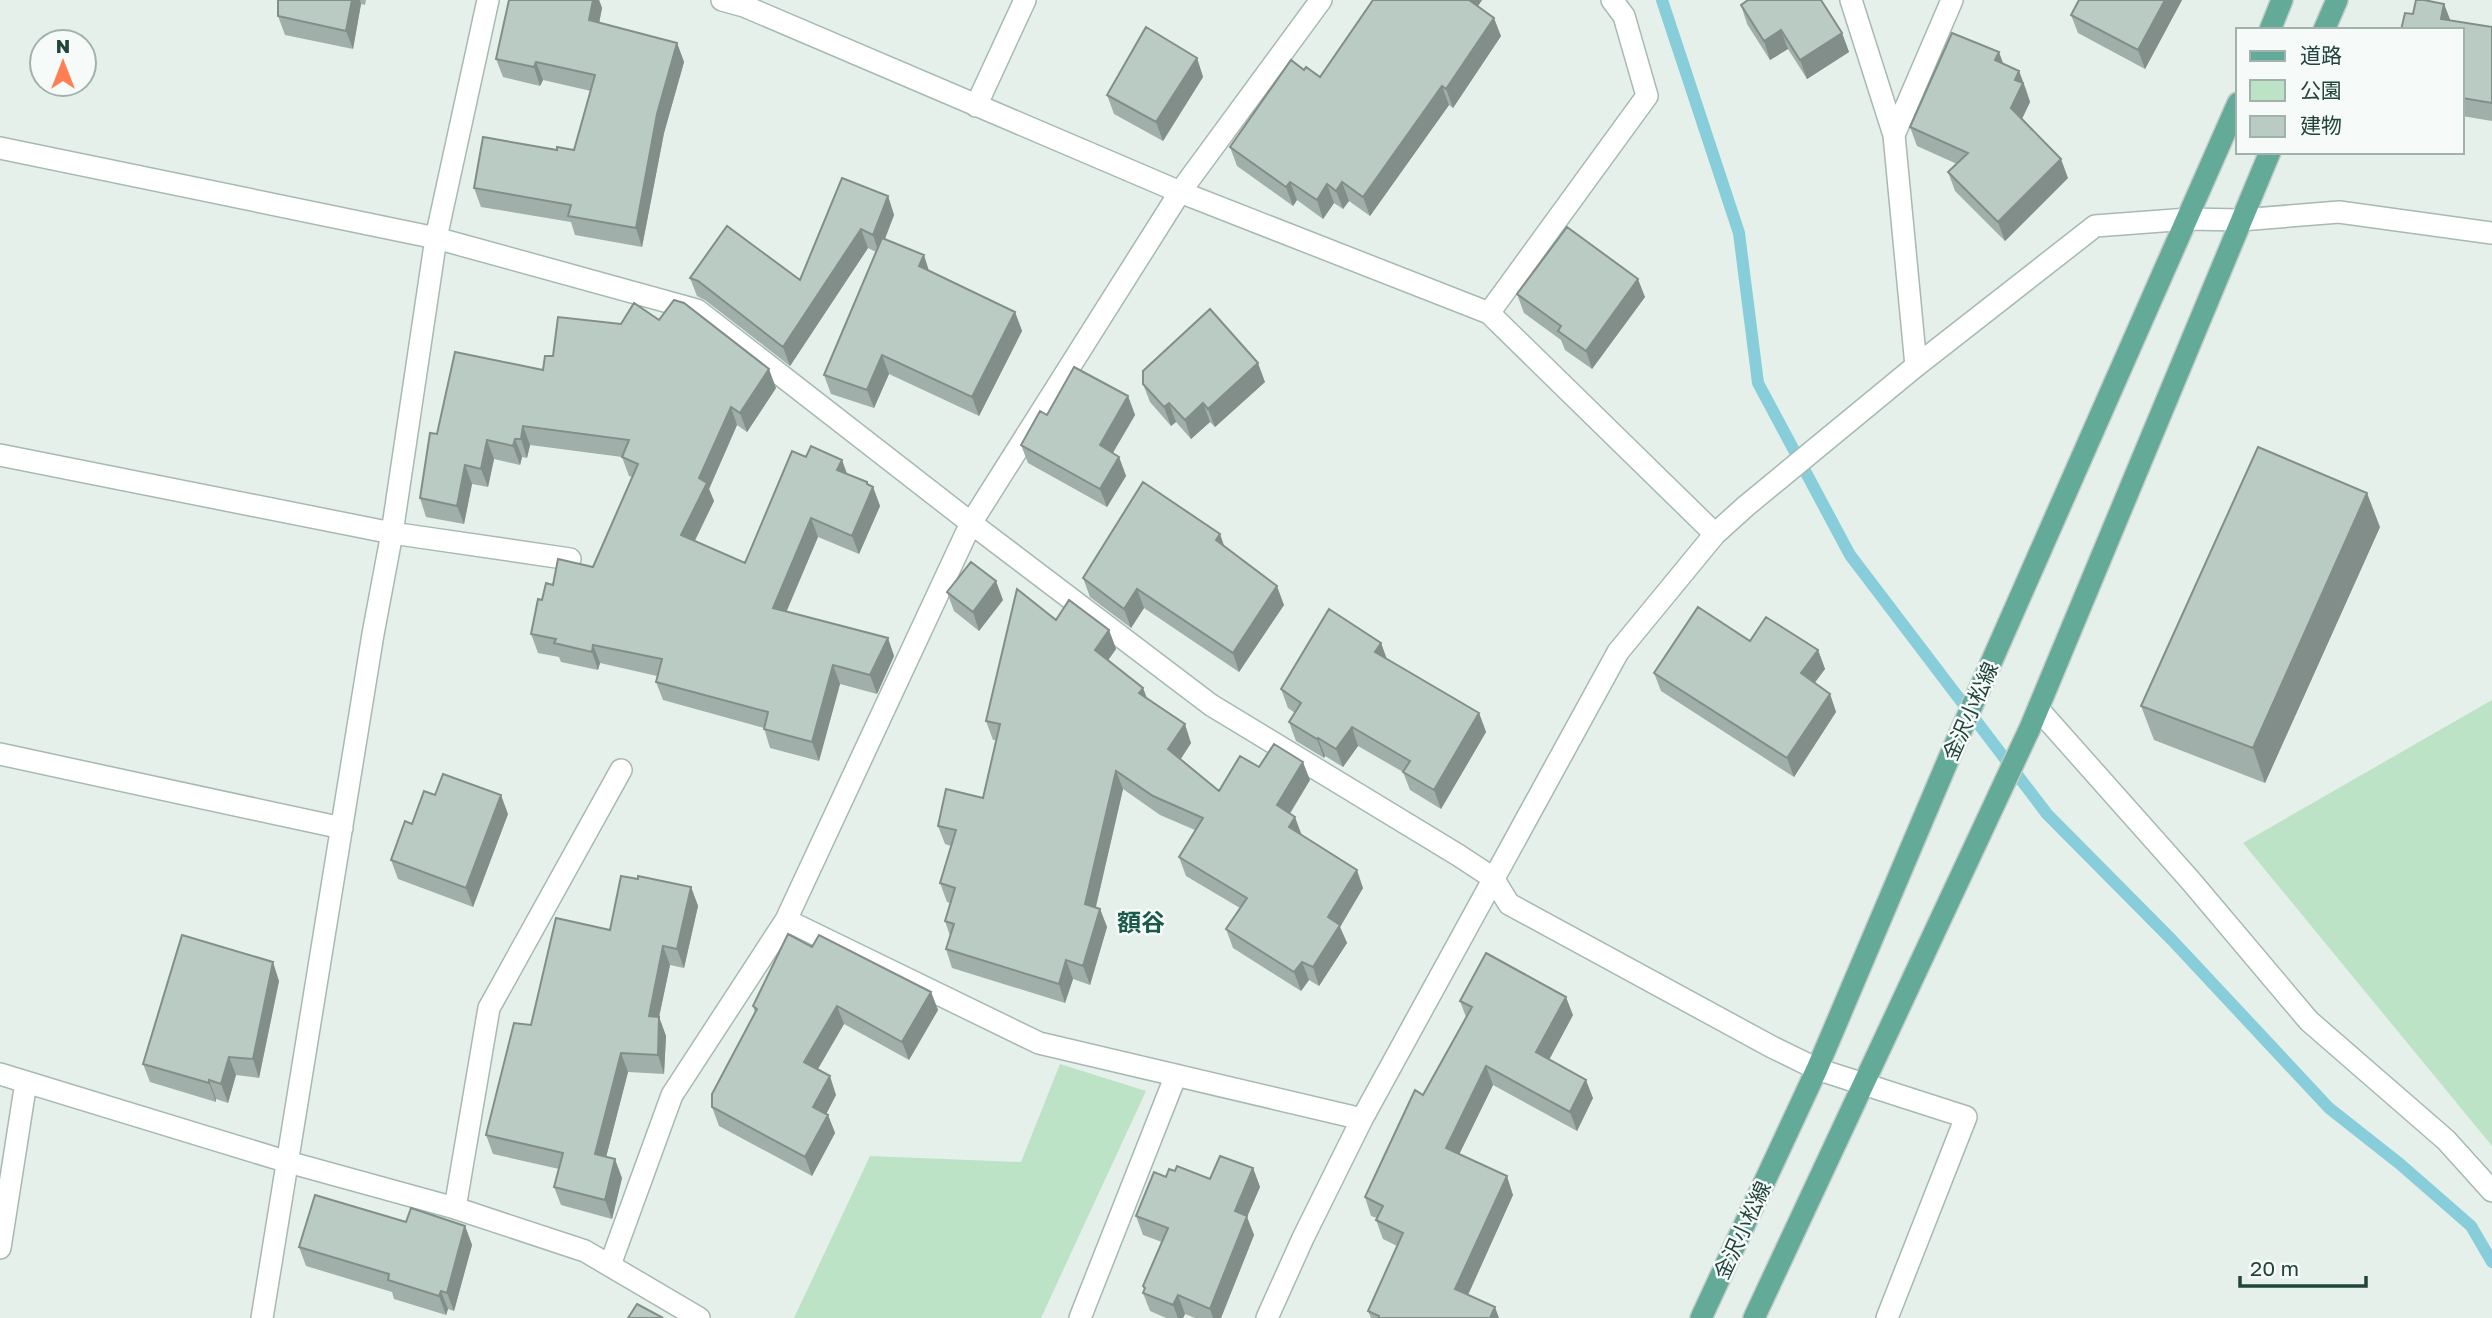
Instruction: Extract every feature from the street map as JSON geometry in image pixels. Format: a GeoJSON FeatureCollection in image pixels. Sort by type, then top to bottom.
{"type":"FeatureCollection","features":[{"type":"Feature","properties":{"kind":"main road"},"geometry":{"type":"LineString","coordinates":[[2271,28],[2282,0]]}},
{"type":"Feature","properties":{"kind":"main road"},"geometry":{"type":"LineString","coordinates":[[2325,28],[2337,0]]}},
{"type":"Feature","properties":{"kind":"main road","name":"金沢小松線"},"geometry":{"type":"LineString","coordinates":[[1700,1318],[1817,1069],[1986,673],[2236,108]]}},
{"type":"Feature","properties":{"kind":"main road"},"geometry":{"type":"LineString","coordinates":[[1754,1318],[2034,719],[2269,154]]}},
{"type":"Feature","properties":{"kind":"street"},"geometry":{"type":"LineString","coordinates":[[262,1318],[373,634],[392,534],[436,238],[488,0]]}},
{"type":"Feature","properties":{"kind":"street"},"geometry":{"type":"LineString","coordinates":[[722,0],[746,3],[976,106],[1180,192],[1489,313],[1715,534]]}},
{"type":"Feature","properties":{"kind":"street"},"geometry":{"type":"LineString","coordinates":[[976,106],[1025,0]]}},
{"type":"Feature","properties":{"kind":"street"},"geometry":{"type":"LineString","coordinates":[[610,1265],[672,1095],[786,920],[971,523],[1180,192],[1321,0]]}},
{"type":"Feature","properties":{"kind":"street"},"geometry":{"type":"LineString","coordinates":[[1489,313],[1647,96],[1625,16],[1612,0]]}},
{"type":"Feature","properties":{"kind":"street"},"geometry":{"type":"LineString","coordinates":[[1851,0],[1894,135],[1916,366]]}},
{"type":"Feature","properties":{"kind":"street"},"geometry":{"type":"LineString","coordinates":[[1894,135],[1952,0]]}},
{"type":"Feature","properties":{"kind":"street"},"geometry":{"type":"LineString","coordinates":[[0,148],[436,238],[697,310],[1211,705],[1493,878],[1509,904],[1817,1069],[1966,1117],[1887,1318]]}},
{"type":"Feature","properties":{"kind":"street"},"geometry":{"type":"LineString","coordinates":[[1267,1318],[1362,1119],[1618,652],[1715,534],[1746,506],[1916,366],[2095,226],[2188,219],[2241,220],[2339,212],[2492,233]]}},
{"type":"Feature","properties":{"kind":"street"},"geometry":{"type":"LineString","coordinates":[[0,455],[392,534],[570,559]]}},
{"type":"Feature","properties":{"kind":"street"},"geometry":{"type":"LineString","coordinates":[[2034,719],[2190,880],[2309,1021],[2446,1140],[2492,1191]]}},
{"type":"Feature","properties":{"kind":"street"},"geometry":{"type":"LineString","coordinates":[[0,754],[342,828]]}},
{"type":"Feature","properties":{"kind":"street"},"geometry":{"type":"LineString","coordinates":[[455,1208],[489,1008],[621,770]]}},
{"type":"Feature","properties":{"kind":"street"},"geometry":{"type":"LineString","coordinates":[[786,920],[1039,1043],[1362,1119]]}},
{"type":"Feature","properties":{"kind":"street"},"geometry":{"type":"LineString","coordinates":[[0,1074],[288,1162],[455,1208],[585,1251],[699,1318]]}},
{"type":"Feature","properties":{"kind":"street"},"geometry":{"type":"LineString","coordinates":[[1080,1318],[1176,1075]]}},
{"type":"Feature","properties":{"kind":"street"},"geometry":{"type":"LineString","coordinates":[[0,1248],[26,1082]]}},
{"type":"Feature","properties":{"kind":"green space"},"geometry":{"type":"Polygon","coordinates":[[[2492,700],[2492,1146],[2243,843],[2492,700]]]}},
{"type":"Feature","properties":{"kind":"green space"},"geometry":{"type":"Polygon","coordinates":[[[1060,1064],[1146,1091],[1041,1318],[794,1318],[870,1156],[1021,1162],[1060,1064]]]}},
{"type":"Feature","properties":{"kind":"building"},"geometry":{"type":"Polygon","coordinates":[[[278,0],[352,0],[346,31],[278,16],[278,0]]]}},
{"type":"Feature","properties":{"kind":"building"},"geometry":{"type":"Polygon","coordinates":[[[509,0],[593,0],[589,20],[677,43],[657,114],[636,228],[568,216],[571,205],[474,188],[483,137],[557,150],[557,147],[574,150],[595,75],[536,62],[534,67],[496,59],[509,0]]]}},
{"type":"Feature","properties":{"kind":"building"},"geometry":{"type":"Polygon","coordinates":[[[1373,0],[1469,0],[1494,18],[1446,89],[1442,86],[1363,197],[1342,182],[1336,191],[1327,184],[1317,200],[1290,182],[1286,187],[1230,147],[1291,60],[1320,77],[1373,0]]]}},
{"type":"Feature","properties":{"kind":"building"},"geometry":{"type":"Polygon","coordinates":[[[1748,0],[1821,0],[1842,33],[1800,60],[1781,30],[1764,41],[1741,5],[1748,0]]]}},
{"type":"Feature","properties":{"kind":"building"},"geometry":{"type":"Polygon","coordinates":[[[2079,0],[2165,0],[2138,50],[2071,15],[2079,0]]]}},
{"type":"Feature","properties":{"kind":"building"},"geometry":{"type":"Polygon","coordinates":[[[2416,0],[2424,0],[2444,4],[2441,19],[2492,27],[2492,103],[2464,98],[2464,28],[2401,28],[2405,13],[2413,14],[2416,0]]]}},
{"type":"Feature","properties":{"kind":"building"},"geometry":{"type":"Polygon","coordinates":[[[1146,27],[1197,58],[1156,122],[1107,95],[1146,27]]]}},
{"type":"Feature","properties":{"kind":"building"},"geometry":{"type":"Polygon","coordinates":[[[1952,33],[1999,52],[1995,60],[2019,71],[2015,80],[2023,83],[2011,108],[2061,159],[1998,222],[1948,172],[1968,153],[1910,127],[1952,33]]]}},
{"type":"Feature","properties":{"kind":"building"},"geometry":{"type":"Polygon","coordinates":[[[842,178],[888,196],[873,235],[861,229],[783,347],[698,281],[690,278],[727,226],[800,280],[842,178]]]}},
{"type":"Feature","properties":{"kind":"building"},"geometry":{"type":"Polygon","coordinates":[[[1567,227],[1638,279],[1586,351],[1558,331],[1561,326],[1517,294],[1567,227]]]}},
{"type":"Feature","properties":{"kind":"building"},"geometry":{"type":"Polygon","coordinates":[[[882,238],[924,255],[919,266],[1015,312],[972,397],[882,355],[867,390],[824,375],[882,238]]]}},
{"type":"Feature","properties":{"kind":"building"},"geometry":{"type":"Polygon","coordinates":[[[674,300],[684,303],[769,369],[740,413],[731,407],[699,478],[707,483],[681,535],[745,563],[792,451],[806,457],[811,446],[842,460],[837,470],[873,487],[852,536],[811,518],[773,608],[888,638],[870,675],[833,665],[812,742],[764,729],[768,712],[656,682],[662,659],[593,645],[592,652],[554,643],[556,639],[531,634],[538,599],[542,600],[546,583],[553,585],[558,559],[593,567],[638,464],[622,457],[629,440],[523,426],[521,439],[515,439],[513,446],[487,440],[481,469],[465,465],[457,506],[420,498],[430,433],[437,434],[455,352],[543,370],[545,356],[553,356],[558,317],[621,324],[634,303],[659,320],[674,300]]]}},
{"type":"Feature","properties":{"kind":"building"},"geometry":{"type":"Polygon","coordinates":[[[1210,309],[1258,363],[1208,409],[1203,403],[1185,420],[1169,403],[1164,407],[1143,384],[1143,371],[1210,309]]]}},
{"type":"Feature","properties":{"kind":"building"},"geometry":{"type":"Polygon","coordinates":[[[1074,367],[1128,396],[1100,445],[1119,457],[1100,489],[1021,445],[1040,411],[1047,415],[1074,367]]]}},
{"type":"Feature","properties":{"kind":"building"},"geometry":{"type":"Polygon","coordinates":[[[2258,447],[2367,493],[2253,748],[2141,706],[2258,447]]]}},
{"type":"Feature","properties":{"kind":"building"},"geometry":{"type":"Polygon","coordinates":[[[1143,482],[1220,534],[1216,540],[1277,586],[1233,653],[1137,589],[1124,609],[1083,578],[1143,482]]]}},
{"type":"Feature","properties":{"kind":"building"},"geometry":{"type":"Polygon","coordinates":[[[971,562],[996,581],[973,612],[947,592],[971,562]]]}},
{"type":"Feature","properties":{"kind":"building"},"geometry":{"type":"Polygon","coordinates":[[[1017,589],[1056,620],[1069,600],[1109,630],[1095,650],[1143,688],[1139,693],[1185,724],[1168,749],[1219,791],[1240,756],[1259,767],[1274,744],[1303,762],[1277,805],[1295,817],[1289,827],[1357,870],[1328,917],[1340,925],[1313,967],[1302,962],[1294,972],[1226,929],[1247,898],[1179,857],[1203,818],[1153,796],[1116,771],[1085,904],[1100,909],[1083,966],[1066,960],[1059,984],[946,949],[954,924],[945,921],[955,888],[940,883],[956,830],[938,826],[946,789],[983,798],[1000,724],[986,721],[1017,589]]]}},
{"type":"Feature","properties":{"kind":"building"},"geometry":{"type":"Polygon","coordinates":[[[1698,607],[1750,641],[1766,617],[1818,650],[1801,673],[1830,694],[1787,758],[1654,673],[1698,607]]]}},
{"type":"Feature","properties":{"kind":"building"},"geometry":{"type":"Polygon","coordinates":[[[1329,609],[1381,643],[1375,652],[1479,713],[1434,790],[1403,772],[1410,761],[1352,727],[1336,749],[1289,722],[1301,703],[1281,689],[1329,609]]]}},
{"type":"Feature","properties":{"kind":"building"},"geometry":{"type":"Polygon","coordinates":[[[443,774],[501,795],[466,888],[391,860],[405,821],[412,824],[424,791],[435,795],[443,774]]]}},
{"type":"Feature","properties":{"kind":"building"},"geometry":{"type":"Polygon","coordinates":[[[621,876],[638,879],[638,876],[691,887],[677,949],[663,946],[649,1016],[659,1017],[658,1055],[621,1053],[595,1154],[615,1159],[605,1200],[554,1187],[563,1153],[486,1135],[514,1023],[531,1025],[556,918],[610,930],[621,876]]]}},
{"type":"Feature","properties":{"kind":"building"},"geometry":{"type":"Polygon","coordinates":[[[788,934],[812,947],[819,935],[931,992],[902,1042],[837,1006],[804,1062],[830,1076],[813,1107],[828,1115],[805,1157],[712,1107],[712,1094],[757,1009],[753,1006],[788,934]]]}},
{"type":"Feature","properties":{"kind":"building"},"geometry":{"type":"Polygon","coordinates":[[[182,935],[273,962],[253,1059],[229,1057],[221,1084],[143,1064],[182,935]]]}},
{"type":"Feature","properties":{"kind":"building"},"geometry":{"type":"Polygon","coordinates":[[[1486,953],[1566,997],[1536,1052],[1586,1080],[1570,1112],[1486,1066],[1446,1148],[1507,1176],[1455,1289],[1495,1307],[1490,1318],[1378,1318],[1379,1316],[1368,1311],[1403,1233],[1376,1220],[1383,1206],[1365,1197],[1415,1090],[1423,1095],[1472,1007],[1460,1001],[1486,953]]]}},
{"type":"Feature","properties":{"kind":"building"},"geometry":{"type":"Polygon","coordinates":[[[1220,1156],[1253,1168],[1235,1211],[1247,1216],[1210,1309],[1178,1295],[1173,1305],[1143,1293],[1143,1286],[1168,1228],[1136,1216],[1154,1172],[1166,1177],[1169,1169],[1175,1171],[1177,1166],[1210,1179],[1220,1156]]]}},
{"type":"Feature","properties":{"kind":"building"},"geometry":{"type":"Polygon","coordinates":[[[315,1195],[406,1222],[411,1208],[465,1226],[447,1293],[441,1291],[439,1296],[388,1280],[389,1274],[299,1247],[315,1195]]]}},
{"type":"Feature","properties":{"kind":"building"},"geometry":{"type":"Polygon","coordinates":[[[637,1304],[663,1318],[628,1318],[637,1304]]]}},
{"type":"Feature","properties":{"kind":"waterway"},"geometry":{"type":"LineString","coordinates":[[1662,0],[1739,233],[1758,383],[1850,555],[2047,814],[2172,940],[2329,1108],[2400,1164],[2471,1226],[2492,1262]]}},
{"type":"Feature","properties":{"kind":"district","name":"額谷"},"geometry":{"type":"Point","coordinates":[1141,921]}}]}
